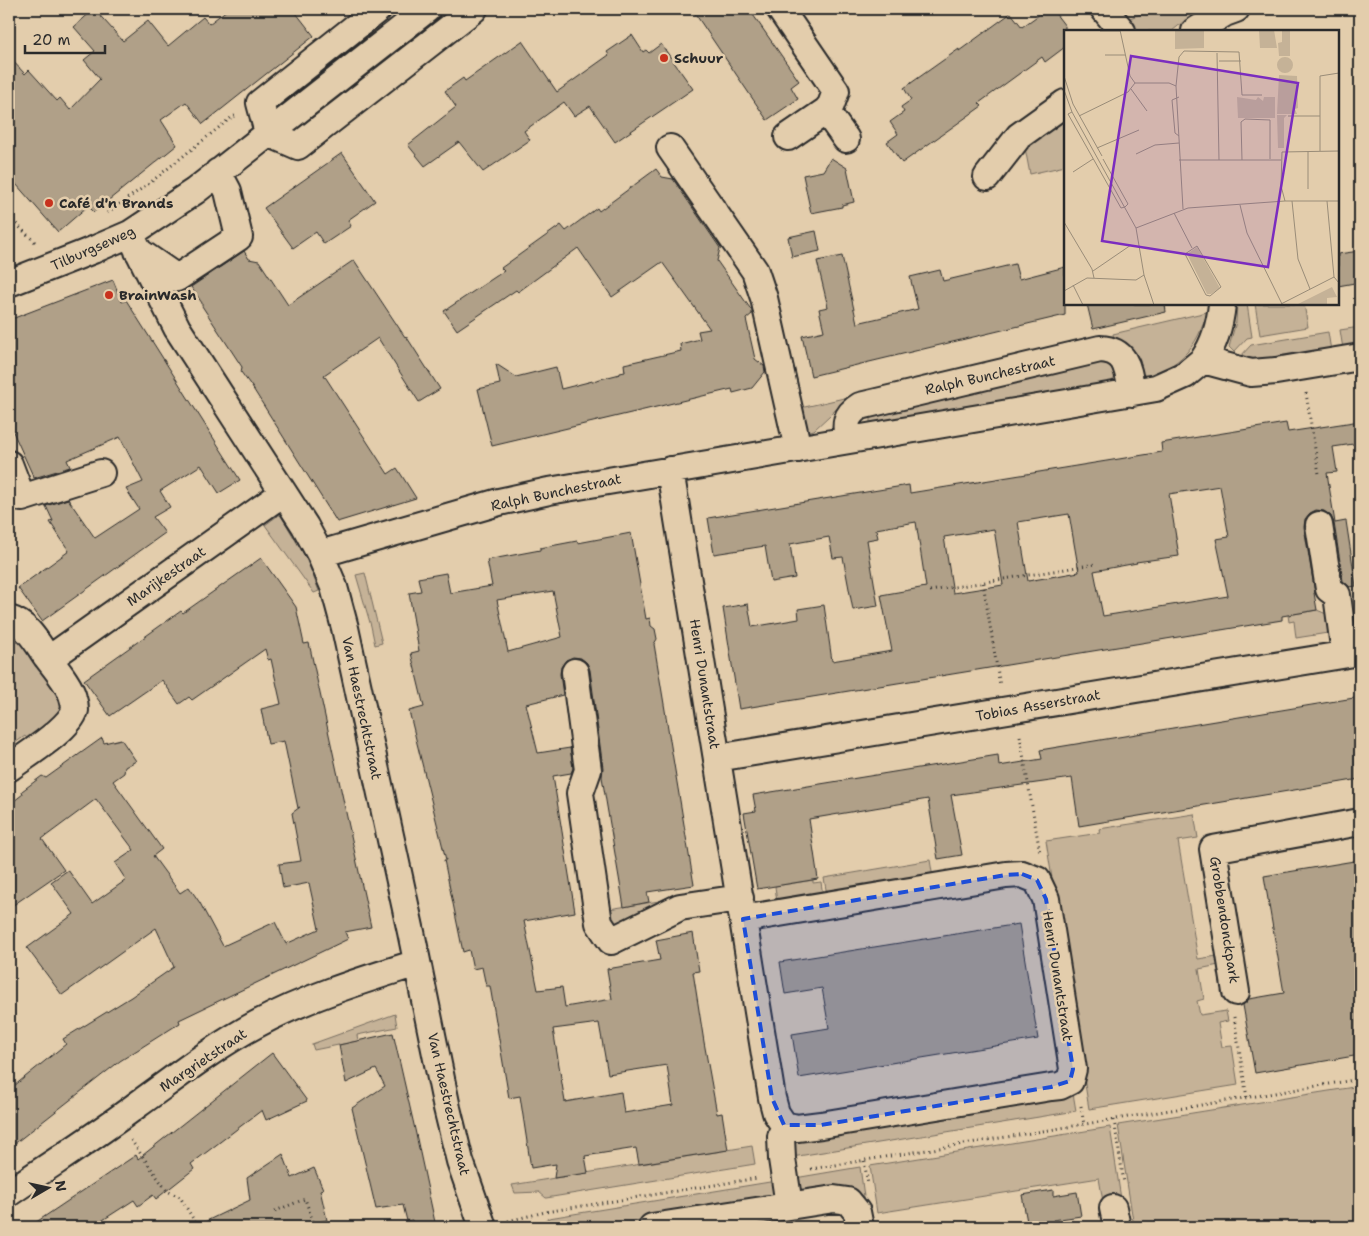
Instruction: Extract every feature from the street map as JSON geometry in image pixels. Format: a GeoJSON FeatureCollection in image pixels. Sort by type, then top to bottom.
{"type":"FeatureCollection","features":[{"type":"Feature","properties":{"kind":"street"},"geometry":{"type":"LineString","coordinates":[[378,9],[260,103],[268,133],[298,146],[474,9]]}},
{"type":"Feature","properties":{"kind":"street","name":"Tilburgseweg"},"geometry":{"type":"LineString","coordinates":[[9,283],[93,250],[134,242],[218,172],[427,9]]}},
{"type":"Feature","properties":{"kind":"street"},"geometry":{"type":"LineString","coordinates":[[780,9],[836,91],[831,105],[826,111],[788,137]]}},
{"type":"Feature","properties":{"kind":"street"},"geometry":{"type":"LineString","coordinates":[[1104,9],[1121,30]]}},
{"type":"Feature","properties":{"kind":"street"},"geometry":{"type":"LineString","coordinates":[[1197,30],[1225,13],[1236,9]]}},
{"type":"Feature","properties":{"kind":"street"},"geometry":{"type":"LineString","coordinates":[[987,177],[1019,136],[1064,104]]}},
{"type":"Feature","properties":{"kind":"street"},"geometry":{"type":"LineString","coordinates":[[826,111],[846,139]]}},
{"type":"Feature","properties":{"kind":"street"},"geometry":{"type":"LineString","coordinates":[[670,148],[755,271],[764,298],[798,449]]}},
{"type":"Feature","properties":{"kind":"street"},"geometry":{"type":"LineString","coordinates":[[134,242],[177,278],[239,237],[228,191],[218,172]]}},
{"type":"Feature","properties":{"kind":"street","name":"Van Haestrechtstraat"},"geometry":{"type":"LineString","coordinates":[[134,242],[177,328],[304,526],[320,554],[334,588],[345,628],[449,1117],[460,1161],[483,1227]]}},
{"type":"Feature","properties":{"kind":"street"},"geometry":{"type":"LineString","coordinates":[[1222,305],[1218,330],[1209,351],[1202,360],[1251,372],[1276,371],[1360,358]]}},
{"type":"Feature","properties":{"kind":"street","name":"Ralph Bunchestraat"},"geometry":{"type":"LineString","coordinates":[[848,440],[847,419],[852,411],[860,406],[1100,349],[1110,349],[1123,359],[1127,367],[1132,392]]}},
{"type":"Feature","properties":{"kind":"street","name":"Ralph Bunchestraat"},"geometry":{"type":"LineString","coordinates":[[320,554],[499,502],[559,489],[1156,388],[1185,375],[1202,360]]}},
{"type":"Feature","properties":{"kind":"street","name":"Henri Dunantstraat"},"geometry":{"type":"LineString","coordinates":[[670,470],[772,1098],[776,1113],[784,1125],[796,1128],[821,1125],[1051,1088],[1070,1081],[1073,1069],[1046,900],[1037,880]]}},
{"type":"Feature","properties":{"kind":"street"},"geometry":{"type":"LineString","coordinates":[[11,478],[22,498],[101,472]]}},
{"type":"Feature","properties":{"kind":"street","name":"Marijkestraat"},"geometry":{"type":"LineString","coordinates":[[49,659],[283,493]]}},
{"type":"Feature","properties":{"kind":"street"},"geometry":{"type":"LineString","coordinates":[[1318,525],[1329,589],[1337,595],[1353,653]]}},
{"type":"Feature","properties":{"kind":"street"},"geometry":{"type":"LineString","coordinates":[[9,618],[23,626],[32,635],[73,696],[75,708],[67,724],[9,768]]}},
{"type":"Feature","properties":{"kind":"street","name":"Tobias Asserstraat"},"geometry":{"type":"LineString","coordinates":[[717,758],[1353,653]]}},
{"type":"Feature","properties":{"kind":"street"},"geometry":{"type":"LineString","coordinates":[[575,672],[588,770],[580,793],[599,923],[611,941],[680,907],[741,908],[1006,875],[1022,874],[1037,880]]}},
{"type":"Feature","properties":{"kind":"street","name":"Grobbendonckpark"},"geometry":{"type":"LineString","coordinates":[[1236,992],[1213,849],[1360,822]]}},
{"type":"Feature","properties":{"kind":"street","name":"Margrietstraat"},"geometry":{"type":"LineString","coordinates":[[9,1193],[117,1120],[225,1042],[287,1009],[417,962]]}},
{"type":"Feature","properties":{"kind":"street","name":"Henri Dunantstraat"},"geometry":{"type":"LineString","coordinates":[[784,1125],[781,1136],[789,1205]]}},
{"type":"Feature","properties":{"kind":"street"},"geometry":{"type":"LineString","coordinates":[[652,1227],[834,1199],[848,1202],[857,1212],[860,1227]]}},
{"type":"Feature","properties":{"kind":"path"},"geometry":{"type":"LineString","coordinates":[[101,217],[151,182],[232,117],[248,111],[260,103]]}},
{"type":"Feature","properties":{"kind":"path"},"geometry":{"type":"LineString","coordinates":[[9,217],[37,244]]}},
{"type":"Feature","properties":{"kind":"path"},"geometry":{"type":"LineString","coordinates":[[1301,367],[1319,474]]}},
{"type":"Feature","properties":{"kind":"path"},"geometry":{"type":"LineString","coordinates":[[930,591],[1096,564]]}},
{"type":"Feature","properties":{"kind":"path"},"geometry":{"type":"LineString","coordinates":[[983,583],[1042,867],[1037,880]]}},
{"type":"Feature","properties":{"kind":"path"},"geometry":{"type":"LineString","coordinates":[[1236,992],[1230,995],[1247,1098]]}},
{"type":"Feature","properties":{"kind":"path"},"geometry":{"type":"LineString","coordinates":[[483,1227],[545,1212],[1360,1079]]}},
{"type":"Feature","properties":{"kind":"path"},"geometry":{"type":"LineString","coordinates":[[117,1120],[166,1191],[180,1197],[198,1227]]}},
{"type":"Feature","properties":{"kind":"path"},"geometry":{"type":"LineString","coordinates":[[1114,1120],[1126,1201],[1115,1218]]}},
{"type":"Feature","properties":{"kind":"path"},"geometry":{"type":"LineString","coordinates":[[276,1211],[305,1199],[315,1227]]}},
{"type":"Feature","properties":{"kind":"highlighted area"},"geometry":{"type":"Polygon","coordinates":[[[1022,874],[1037,880],[1046,899],[1073,1069],[1070,1081],[1051,1087],[821,1125],[784,1125],[772,1098],[743,919],[1006,875],[1022,874]]]}},
{"type":"Feature","properties":{"kind":"shaded area"},"geometry":{"type":"Polygon","coordinates":[[[450,9],[464,9],[315,126],[309,119],[450,9]]]}},
{"type":"Feature","properties":{"kind":"shaded area"},"geometry":{"type":"Polygon","coordinates":[[[1155,9],[1202,9],[1173,30],[1136,30],[1124,20],[1155,9]]]}},
{"type":"Feature","properties":{"kind":"shaded area"},"geometry":{"type":"Polygon","coordinates":[[[1064,121],[1064,166],[1030,174],[1025,148],[1064,121]]]}},
{"type":"Feature","properties":{"kind":"shaded area"},"geometry":{"type":"Polygon","coordinates":[[[1237,305],[1247,305],[1252,337],[1247,338],[1234,352],[1229,347],[1236,322],[1237,305]]]}},
{"type":"Feature","properties":{"kind":"shaded area"},"geometry":{"type":"Polygon","coordinates":[[[1255,305],[1304,305],[1308,327],[1260,335],[1255,305]]]}},
{"type":"Feature","properties":{"kind":"shaded area"},"geometry":{"type":"Polygon","coordinates":[[[1207,312],[1193,345],[1186,353],[1169,367],[1146,376],[1141,373],[1114,339],[1113,334],[1207,312]]]}},
{"type":"Feature","properties":{"kind":"shaded area"},"geometry":{"type":"Polygon","coordinates":[[[1360,327],[1360,346],[1343,349],[1340,330],[1360,327]]]}},
{"type":"Feature","properties":{"kind":"shaded area"},"geometry":{"type":"Polygon","coordinates":[[[1328,332],[1331,351],[1258,361],[1240,357],[1251,345],[1328,332]]]}},
{"type":"Feature","properties":{"kind":"shaded area"},"geometry":{"type":"Polygon","coordinates":[[[1103,360],[1112,362],[1116,376],[1108,383],[873,424],[870,422],[870,416],[1103,360]]]}},
{"type":"Feature","properties":{"kind":"shaded area"},"geometry":{"type":"Polygon","coordinates":[[[844,398],[845,401],[814,430],[810,431],[806,429],[796,409],[844,398]]]}},
{"type":"Feature","properties":{"kind":"shaded area"},"geometry":{"type":"Polygon","coordinates":[[[280,514],[306,558],[319,591],[314,593],[265,525],[280,514]]]}},
{"type":"Feature","properties":{"kind":"shaded area"},"geometry":{"type":"Polygon","coordinates":[[[365,573],[382,643],[375,645],[356,575],[365,573]]]}},
{"type":"Feature","properties":{"kind":"shaded area"},"geometry":{"type":"Polygon","coordinates":[[[1317,610],[1331,616],[1334,632],[1296,638],[1294,621],[1289,622],[1288,615],[1317,610]]]}},
{"type":"Feature","properties":{"kind":"shaded area"},"geometry":{"type":"Polygon","coordinates":[[[9,632],[17,635],[58,690],[62,702],[60,715],[30,742],[25,736],[9,747],[9,632]]]}},
{"type":"Feature","properties":{"kind":"shaded area"},"geometry":{"type":"Polygon","coordinates":[[[1194,814],[1198,838],[1178,841],[1198,959],[1217,956],[1219,965],[1199,969],[1204,999],[1197,1001],[1200,1015],[1226,1011],[1228,1021],[1218,1023],[1222,1047],[1232,1046],[1238,1085],[1089,1109],[1046,841],[1100,833],[1099,829],[1194,814]]]}},
{"type":"Feature","properties":{"kind":"shaded area"},"geometry":{"type":"Polygon","coordinates":[[[930,860],[933,878],[827,895],[824,878],[930,860]]]}},
{"type":"Feature","properties":{"kind":"shaded area"},"geometry":{"type":"Polygon","coordinates":[[[813,880],[813,883],[821,882],[823,896],[777,903],[775,886],[813,880]]]}},
{"type":"Feature","properties":{"kind":"shaded area"},"geometry":{"type":"Polygon","coordinates":[[[678,898],[619,925],[613,921],[609,909],[678,898]]]}},
{"type":"Feature","properties":{"kind":"shaded area"},"geometry":{"type":"Polygon","coordinates":[[[395,1014],[397,1027],[357,1035],[358,1041],[314,1050],[312,1044],[395,1014]]]}},
{"type":"Feature","properties":{"kind":"shaded area"},"geometry":{"type":"Polygon","coordinates":[[[1360,1086],[1360,1227],[1134,1227],[1118,1125],[1360,1086]]]}},
{"type":"Feature","properties":{"kind":"shaded area"},"geometry":{"type":"Polygon","coordinates":[[[1073,1093],[1076,1111],[792,1157],[795,1138],[1073,1093]]]}},
{"type":"Feature","properties":{"kind":"shaded area"},"geometry":{"type":"Polygon","coordinates":[[[1110,1127],[1121,1199],[1103,1202],[1099,1178],[877,1213],[870,1166],[1110,1127]]]}},
{"type":"Feature","properties":{"kind":"shaded area"},"geometry":{"type":"Polygon","coordinates":[[[752,1146],[755,1164],[546,1198],[539,1192],[515,1193],[512,1185],[752,1146]]]}},
{"type":"Feature","properties":{"kind":"shaded area"},"geometry":{"type":"Polygon","coordinates":[[[860,1167],[865,1204],[803,1194],[795,1178],[860,1167]]]}},
{"type":"Feature","properties":{"kind":"shaded area"},"geometry":{"type":"Polygon","coordinates":[[[776,1181],[774,1198],[598,1227],[532,1227],[549,1218],[776,1181]]]}},
{"type":"Feature","properties":{"kind":"building"},"geometry":{"type":"Polygon","coordinates":[[[94,9],[123,41],[148,21],[168,46],[203,17],[209,24],[228,9],[293,9],[314,36],[203,124],[186,102],[161,120],[177,145],[94,212],[88,206],[58,232],[9,176],[9,57],[25,74],[29,70],[57,101],[60,98],[70,110],[100,79],[84,60],[95,51],[74,27],[94,9]]]}},
{"type":"Feature","properties":{"kind":"building"},"geometry":{"type":"Polygon","coordinates":[[[692,9],[749,9],[799,81],[791,87],[798,99],[767,120],[692,9]]]}},
{"type":"Feature","properties":{"kind":"building"},"geometry":{"type":"Polygon","coordinates":[[[1047,9],[1052,9],[1065,26],[1064,48],[1045,62],[1042,57],[979,103],[982,106],[902,163],[887,142],[898,134],[890,122],[904,112],[901,107],[911,100],[904,88],[1011,13],[1022,27],[1047,9]]]}},
{"type":"Feature","properties":{"kind":"building"},"geometry":{"type":"Polygon","coordinates":[[[632,35],[643,52],[646,50],[649,53],[661,44],[693,89],[615,142],[590,106],[574,116],[564,102],[524,131],[530,140],[483,172],[459,142],[425,166],[408,145],[456,107],[445,91],[463,78],[465,81],[522,41],[557,92],[609,55],[607,52],[632,35]]]}},
{"type":"Feature","properties":{"kind":"building"},"geometry":{"type":"Polygon","coordinates":[[[342,153],[375,201],[348,220],[351,226],[324,244],[316,232],[293,248],[264,208],[342,153]]]}},
{"type":"Feature","properties":{"kind":"building"},"geometry":{"type":"Polygon","coordinates":[[[831,158],[847,168],[854,202],[842,205],[842,207],[811,213],[803,175],[823,171],[831,158]]]}},
{"type":"Feature","properties":{"kind":"building"},"geometry":{"type":"Polygon","coordinates":[[[656,169],[662,177],[673,179],[720,248],[717,261],[752,311],[752,314],[746,319],[755,359],[764,366],[765,372],[752,388],[733,393],[732,389],[492,446],[478,389],[500,384],[496,364],[516,377],[556,367],[561,389],[620,374],[625,372],[624,364],[681,351],[680,344],[700,339],[698,331],[710,329],[662,262],[612,297],[578,248],[518,292],[516,290],[457,330],[444,311],[504,271],[501,268],[561,225],[566,231],[597,208],[599,211],[656,169]]]}},
{"type":"Feature","properties":{"kind":"building"},"geometry":{"type":"Polygon","coordinates":[[[816,231],[820,251],[792,257],[788,237],[816,231]]]}},
{"type":"Feature","properties":{"kind":"building"},"geometry":{"type":"Polygon","coordinates":[[[244,251],[249,259],[259,261],[288,305],[354,260],[440,389],[419,402],[378,338],[324,375],[388,474],[397,468],[416,498],[337,522],[241,372],[242,367],[191,287],[244,251]]]}},
{"type":"Feature","properties":{"kind":"building"},"geometry":{"type":"Polygon","coordinates":[[[1360,251],[1360,282],[1339,286],[1339,254],[1360,251]]]}},
{"type":"Feature","properties":{"kind":"building"},"geometry":{"type":"Polygon","coordinates":[[[842,256],[857,323],[918,309],[910,277],[940,270],[943,281],[1015,264],[1019,279],[1064,267],[1065,315],[811,376],[802,336],[824,331],[819,309],[828,307],[817,261],[842,256]]]}},
{"type":"Feature","properties":{"kind":"building"},"geometry":{"type":"Polygon","coordinates":[[[113,280],[122,302],[126,300],[240,480],[219,493],[201,465],[160,491],[170,507],[153,517],[165,533],[42,621],[18,588],[69,551],[50,522],[53,521],[46,506],[68,499],[95,538],[139,509],[126,489],[143,482],[120,437],[67,460],[70,467],[34,478],[9,423],[9,320],[113,280]]]}},
{"type":"Feature","properties":{"kind":"building"},"geometry":{"type":"Polygon","coordinates":[[[1087,305],[1165,305],[1166,312],[1093,329],[1087,305]]]}},
{"type":"Feature","properties":{"kind":"building"},"geometry":{"type":"Polygon","coordinates":[[[1360,421],[1360,443],[1333,447],[1337,472],[1327,473],[1335,523],[1346,521],[1356,586],[1350,587],[1343,581],[1334,523],[1331,516],[1324,511],[1316,510],[1310,513],[1305,519],[1304,527],[1317,610],[1282,616],[1282,620],[739,709],[723,608],[748,604],[752,627],[799,619],[798,609],[824,605],[832,661],[892,651],[881,595],[926,587],[916,522],[876,529],[878,538],[867,540],[878,606],[853,610],[843,557],[833,558],[829,537],[790,544],[795,578],[771,582],[765,546],[714,554],[708,518],[909,485],[910,493],[1162,452],[1161,443],[1286,423],[1288,432],[1360,421]],[[1220,486],[1169,494],[1179,556],[1136,562],[1094,571],[1103,616],[1228,596],[1216,539],[1229,537],[1220,486]],[[1069,514],[1018,522],[1028,581],[1079,572],[1069,514]],[[994,529],[944,537],[953,593],[1003,585],[994,529]]]}},
{"type":"Feature","properties":{"kind":"building"},"geometry":{"type":"Polygon","coordinates":[[[631,533],[646,619],[650,618],[651,626],[655,629],[657,639],[654,644],[694,885],[647,892],[649,902],[624,907],[602,777],[603,768],[590,670],[587,663],[581,658],[573,657],[566,660],[561,667],[560,674],[563,695],[526,704],[538,753],[570,748],[573,768],[571,773],[553,776],[575,912],[524,921],[538,990],[562,987],[565,1007],[612,999],[607,969],[660,960],[656,940],[693,933],[699,971],[693,972],[704,1042],[717,1114],[722,1113],[728,1150],[639,1164],[636,1148],[585,1156],[588,1173],[554,1178],[556,1164],[531,1168],[520,1096],[509,1098],[490,986],[486,986],[482,967],[473,969],[469,950],[463,952],[444,860],[446,860],[409,711],[424,707],[411,653],[419,651],[409,593],[421,591],[418,578],[446,573],[450,593],[492,586],[487,560],[577,541],[578,543],[631,533]],[[553,591],[497,600],[508,652],[562,637],[553,591]],[[599,1023],[553,1029],[565,1102],[621,1092],[624,1113],[673,1105],[667,1065],[608,1074],[599,1023]]]}},
{"type":"Feature","properties":{"kind":"building"},"geometry":{"type":"Polygon","coordinates":[[[261,558],[296,607],[304,644],[309,643],[371,927],[345,932],[348,939],[179,1020],[180,1023],[120,1061],[9,1148],[9,1090],[66,1044],[63,1039],[131,997],[174,967],[156,928],[62,995],[27,948],[74,914],[51,882],[68,870],[92,904],[126,880],[115,863],[134,850],[96,799],[42,839],[64,870],[9,908],[9,805],[23,794],[22,791],[42,776],[46,778],[102,738],[104,743],[121,739],[136,761],[125,767],[124,773],[113,781],[162,849],[153,856],[180,893],[189,887],[200,903],[223,946],[275,922],[286,944],[319,929],[309,883],[283,888],[279,864],[301,861],[292,813],[300,807],[298,808],[284,741],[268,744],[261,709],[281,704],[271,659],[268,660],[265,649],[192,700],[189,697],[179,704],[162,680],[110,716],[84,680],[181,611],[183,613],[261,558]]]}},
{"type":"Feature","properties":{"kind":"building"},"geometry":{"type":"Polygon","coordinates":[[[1360,697],[1360,730],[1355,731],[1360,758],[1360,779],[1079,826],[1072,778],[951,795],[962,855],[938,859],[928,799],[809,819],[818,879],[757,889],[744,813],[756,811],[753,795],[998,755],[999,766],[1042,759],[1040,750],[1360,697]]]}},
{"type":"Feature","properties":{"kind":"building"},"geometry":{"type":"Polygon","coordinates":[[[1360,860],[1360,1055],[1255,1073],[1243,1005],[1249,999],[1284,993],[1264,876],[1360,860]]]}},
{"type":"Feature","properties":{"kind":"building"},"geometry":{"type":"Polygon","coordinates":[[[1019,924],[1038,1039],[799,1078],[792,1034],[829,1028],[822,988],[785,994],[780,962],[1019,924]]]}},
{"type":"Feature","properties":{"kind":"building"},"geometry":{"type":"Polygon","coordinates":[[[393,1033],[436,1227],[414,1227],[412,1220],[407,1221],[403,1205],[376,1209],[352,1108],[385,1086],[376,1069],[346,1083],[339,1045],[393,1033]]]}},
{"type":"Feature","properties":{"kind":"building"},"geometry":{"type":"Polygon","coordinates":[[[272,1053],[307,1101],[266,1120],[262,1110],[191,1164],[194,1169],[156,1199],[153,1195],[138,1206],[134,1200],[92,1227],[29,1227],[136,1155],[138,1159],[272,1053]]]}},
{"type":"Feature","properties":{"kind":"building"},"geometry":{"type":"Polygon","coordinates":[[[283,1154],[292,1178],[314,1168],[323,1189],[320,1190],[327,1220],[298,1227],[194,1227],[250,1200],[247,1178],[283,1154]]]}},
{"type":"Feature","properties":{"kind":"building"},"geometry":{"type":"Polygon","coordinates":[[[1053,1190],[1053,1196],[1077,1192],[1081,1216],[1053,1220],[1054,1227],[1028,1227],[1022,1195],[1053,1190]]]}},
{"type":"Feature","properties":{"kind":"place","name":"Schuur"},"geometry":{"type":"Point","coordinates":[664,58]}},
{"type":"Feature","properties":{"kind":"place","name":"Café d'n Brands"},"geometry":{"type":"Point","coordinates":[49,203]}},
{"type":"Feature","properties":{"kind":"place","name":"BrainWash"},"geometry":{"type":"Point","coordinates":[109,295]}}]}
